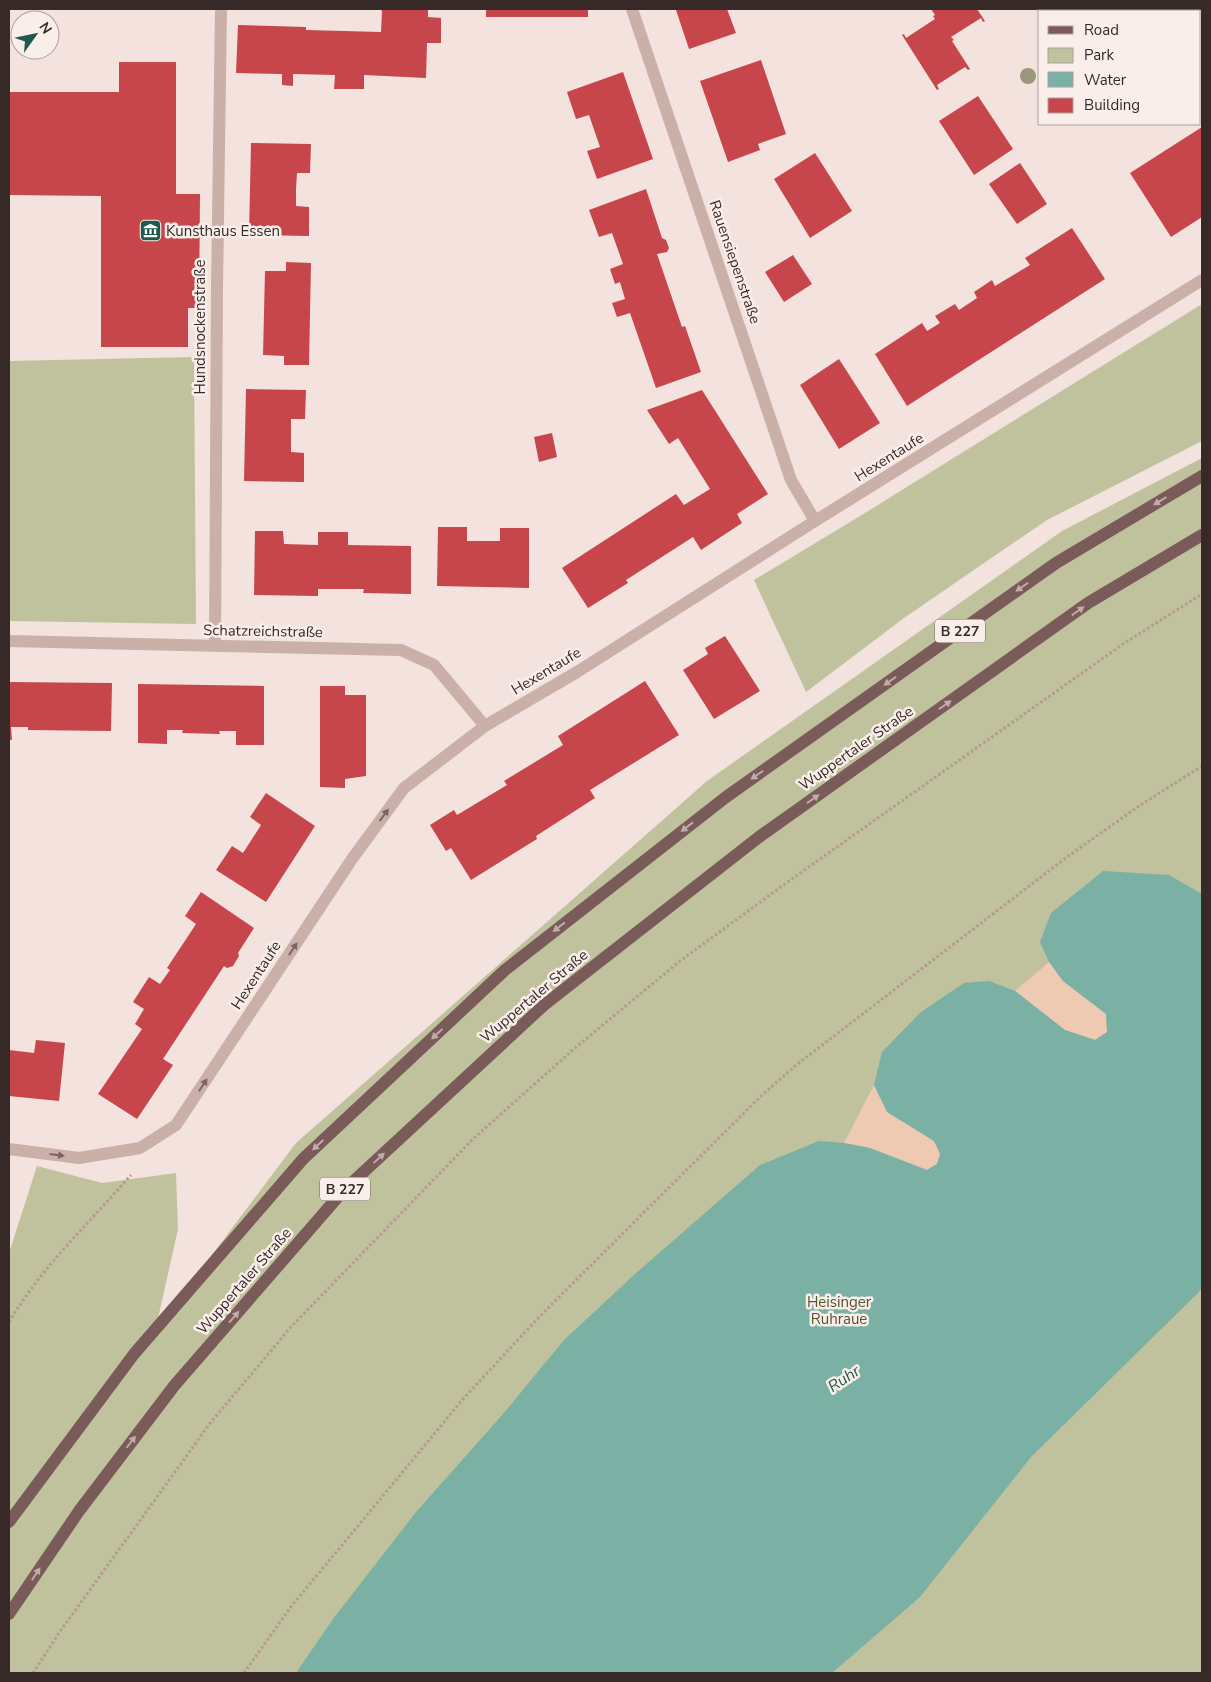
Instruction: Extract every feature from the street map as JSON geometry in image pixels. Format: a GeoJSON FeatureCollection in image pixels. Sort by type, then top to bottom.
{"type":"FeatureCollection","features":[{"type":"Feature","properties":{"kind":"main road","name":"B 227"},"geometry":{"type":"LineString","coordinates":[[9,1522],[134,1354],[303,1159],[505,970],[726,797],[1048,569],[1202,476]]}},
{"type":"Feature","properties":{"kind":"main road","name":"Wuppertaler Straße"},"geometry":{"type":"LineString","coordinates":[[9,1614],[79,1511],[174,1386],[343,1191],[544,1005],[759,837],[1088,603],[1202,535]]}},
{"type":"Feature","properties":{"kind":"street","name":"Hundsnockenstraße"},"geometry":{"type":"LineString","coordinates":[[215,646],[221,9]]}},
{"type":"Feature","properties":{"kind":"street","name":"Rauensiepenstraße"},"geometry":{"type":"LineString","coordinates":[[632,9],[791,480],[815,521]]}},
{"type":"Feature","properties":{"kind":"street","name":"Hexentaufe"},"geometry":{"type":"LineString","coordinates":[[9,1150],[79,1158],[140,1148],[176,1125],[352,859],[404,788],[485,726],[578,672],[815,521],[1202,280]]}},
{"type":"Feature","properties":{"kind":"street","name":"Schatzreichstraße"},"geometry":{"type":"LineString","coordinates":[[9,641],[401,650],[434,665],[485,726]]}},
{"type":"Feature","properties":{"kind":"path"},"geometry":{"type":"LineString","coordinates":[[33,1673],[61,1630],[211,1422],[292,1327],[473,1139],[575,1048],[680,961],[789,881],[1115,650],[1202,594]]}},
{"type":"Feature","properties":{"kind":"path"},"geometry":{"type":"LineString","coordinates":[[244,1673],[290,1608],[463,1399],[543,1313],[760,1097],[795,1066],[1067,857],[1139,806],[1202,766]]}},
{"type":"Feature","properties":{"kind":"path"},"geometry":{"type":"LineString","coordinates":[[9,1322],[21,1301],[47,1270],[134,1173]]}},
{"type":"Feature","properties":{"kind":"green space"},"geometry":{"type":"Polygon","coordinates":[[[1202,304],[1202,441],[1047,520],[904,618],[806,692],[754,580],[1202,304]]]}},
{"type":"Feature","properties":{"kind":"green space"},"geometry":{"type":"Polygon","coordinates":[[[194,357],[196,624],[9,621],[9,361],[194,357]]]}},
{"type":"Feature","properties":{"kind":"green space","name":"Heisinger Ruhraue"},"geometry":{"type":"Polygon","coordinates":[[[1202,458],[1202,1673],[9,1673],[9,1525],[296,1143],[707,781],[1062,531],[1202,458]]]}},
{"type":"Feature","properties":{"kind":"green space"},"geometry":{"type":"Polygon","coordinates":[[[37,1166],[102,1183],[176,1173],[178,1229],[157,1323],[9,1516],[9,1253],[37,1166]]]}},
{"type":"Feature","properties":{"kind":"sand"},"geometry":{"type":"Polygon","coordinates":[[[1049,962],[1063,981],[1106,1014],[1107,1032],[1095,1040],[1065,1030],[1015,991],[1049,962]]]}},
{"type":"Feature","properties":{"kind":"sand"},"geometry":{"type":"Polygon","coordinates":[[[874,1085],[887,1112],[934,1141],[941,1154],[937,1164],[927,1170],[870,1148],[844,1143],[874,1085]]]}},
{"type":"Feature","properties":{"kind":"water","name":"Ruhr"},"geometry":{"type":"Polygon","coordinates":[[[1103,871],[1169,875],[1202,894],[1202,1289],[1031,1457],[920,1597],[832,1673],[296,1673],[333,1619],[416,1512],[503,1414],[564,1340],[635,1274],[760,1165],[819,1141],[870,1148],[927,1170],[937,1164],[940,1154],[934,1141],[887,1112],[874,1085],[882,1052],[921,1012],[964,983],[989,981],[1015,991],[1065,1030],[1095,1040],[1107,1032],[1106,1014],[1063,981],[1049,962],[1040,942],[1051,913],[1103,871]]]}},
{"type":"Feature","properties":{"kind":"building"},"geometry":{"type":"Polygon","coordinates":[[[380,9],[428,9],[428,17],[441,18],[441,43],[427,43],[426,78],[364,75],[364,89],[334,89],[335,75],[293,74],[293,86],[282,85],[282,74],[236,73],[238,25],[306,27],[306,30],[381,32],[382,11],[380,9]]]}},
{"type":"Feature","properties":{"kind":"building"},"geometry":{"type":"Polygon","coordinates":[[[486,9],[588,9],[588,17],[486,17],[486,9]]]}},
{"type":"Feature","properties":{"kind":"building"},"geometry":{"type":"Polygon","coordinates":[[[727,9],[736,33],[689,49],[676,10],[727,9]]]}},
{"type":"Feature","properties":{"kind":"building"},"geometry":{"type":"Polygon","coordinates":[[[931,9],[977,9],[985,21],[983,22],[981,18],[951,37],[970,69],[968,70],[965,67],[937,85],[939,89],[937,90],[902,35],[904,34],[906,38],[935,19],[931,9]]]}},
{"type":"Feature","properties":{"kind":"building"},"geometry":{"type":"Polygon","coordinates":[[[761,60],[786,134],[758,144],[760,150],[728,162],[700,81],[761,60]]]}},
{"type":"Feature","properties":{"kind":"building","name":"Kunsthaus Essen"},"geometry":{"type":"Polygon","coordinates":[[[119,62],[176,62],[176,194],[200,194],[199,308],[188,308],[188,347],[101,347],[101,196],[9,195],[9,92],[119,92],[119,62]]]}},
{"type":"Feature","properties":{"kind":"building"},"geometry":{"type":"Polygon","coordinates":[[[623,72],[653,159],[597,179],[587,151],[600,147],[589,115],[576,119],[567,92],[623,72]]]}},
{"type":"Feature","properties":{"kind":"building"},"geometry":{"type":"Polygon","coordinates":[[[978,96],[1013,149],[974,175],[939,121],[978,96]]]}},
{"type":"Feature","properties":{"kind":"building"},"geometry":{"type":"Polygon","coordinates":[[[1202,127],[1202,217],[1171,237],[1130,173],[1202,127]]]}},
{"type":"Feature","properties":{"kind":"building"},"geometry":{"type":"Polygon","coordinates":[[[251,143],[311,144],[310,173],[297,173],[296,189],[296,206],[309,207],[309,236],[249,235],[251,143]]]}},
{"type":"Feature","properties":{"kind":"building"},"geometry":{"type":"Polygon","coordinates":[[[815,153],[852,211],[810,238],[774,179],[815,153]]]}},
{"type":"Feature","properties":{"kind":"building"},"geometry":{"type":"Polygon","coordinates":[[[1020,163],[1047,204],[1017,224],[989,184],[1020,163]]]}},
{"type":"Feature","properties":{"kind":"building"},"geometry":{"type":"Polygon","coordinates":[[[646,189],[662,238],[666,240],[669,248],[667,252],[657,254],[682,327],[685,326],[701,372],[656,388],[630,313],[617,317],[612,303],[625,299],[620,282],[615,284],[610,269],[623,264],[612,233],[599,237],[589,210],[646,189]]]}},
{"type":"Feature","properties":{"kind":"building"},"geometry":{"type":"Polygon","coordinates":[[[1072,228],[1105,279],[907,406],[875,354],[922,323],[927,331],[940,323],[935,316],[955,304],[959,310],[977,298],[974,292],[992,280],[995,286],[1030,265],[1025,258],[1072,228]]]}},
{"type":"Feature","properties":{"kind":"building"},"geometry":{"type":"Polygon","coordinates":[[[793,255],[812,284],[784,302],[765,272],[793,255]]]}},
{"type":"Feature","properties":{"kind":"building"},"geometry":{"type":"Polygon","coordinates":[[[286,262],[311,263],[309,365],[284,365],[284,356],[263,355],[265,271],[286,271],[286,262]]]}},
{"type":"Feature","properties":{"kind":"building"},"geometry":{"type":"Polygon","coordinates":[[[839,359],[880,423],[839,449],[800,385],[839,359]]]}},
{"type":"Feature","properties":{"kind":"building"},"geometry":{"type":"Polygon","coordinates":[[[246,389],[306,390],[305,419],[291,419],[291,452],[304,453],[304,482],[244,481],[246,389]]]}},
{"type":"Feature","properties":{"kind":"building"},"geometry":{"type":"Polygon","coordinates":[[[702,390],[768,494],[737,514],[742,523],[701,550],[693,537],[626,580],[628,583],[588,608],[562,568],[676,494],[684,505],[710,489],[678,438],[669,444],[647,410],[702,390]]]}},
{"type":"Feature","properties":{"kind":"building"},"geometry":{"type":"Polygon","coordinates":[[[552,433],[557,457],[539,462],[534,437],[552,433]]]}},
{"type":"Feature","properties":{"kind":"building"},"geometry":{"type":"Polygon","coordinates":[[[438,527],[467,527],[467,541],[500,541],[500,528],[529,528],[529,588],[437,586],[438,527]]]}},
{"type":"Feature","properties":{"kind":"building"},"geometry":{"type":"Polygon","coordinates":[[[255,531],[283,531],[284,544],[318,545],[318,532],[348,532],[348,545],[411,546],[411,594],[363,593],[364,589],[318,589],[318,596],[254,595],[255,531]]]}},
{"type":"Feature","properties":{"kind":"building"},"geometry":{"type":"Polygon","coordinates":[[[725,636],[760,691],[714,719],[683,670],[708,654],[705,648],[725,636]]]}},
{"type":"Feature","properties":{"kind":"building"},"geometry":{"type":"Polygon","coordinates":[[[645,681],[679,735],[590,790],[595,798],[536,836],[537,839],[471,880],[451,848],[446,851],[430,825],[454,810],[457,815],[507,785],[504,781],[563,745],[558,736],[645,681]]]}},
{"type":"Feature","properties":{"kind":"building"},"geometry":{"type":"Polygon","coordinates":[[[9,682],[112,683],[111,731],[28,730],[28,727],[11,727],[12,740],[9,740],[9,682]]]}},
{"type":"Feature","properties":{"kind":"building"},"geometry":{"type":"Polygon","coordinates":[[[138,684],[264,686],[264,745],[236,745],[236,731],[219,731],[220,734],[182,733],[183,730],[167,730],[167,744],[138,743],[138,684]]]}},
{"type":"Feature","properties":{"kind":"building"},"geometry":{"type":"Polygon","coordinates":[[[320,686],[345,686],[345,695],[366,695],[366,776],[345,779],[345,788],[320,787],[320,686]]]}},
{"type":"Feature","properties":{"kind":"building"},"geometry":{"type":"Polygon","coordinates":[[[266,793],[315,826],[266,902],[216,870],[232,846],[243,853],[261,825],[250,817],[266,793]]]}},
{"type":"Feature","properties":{"kind":"building"},"geometry":{"type":"Polygon","coordinates":[[[201,892],[254,928],[238,953],[239,956],[233,966],[227,968],[224,966],[163,1059],[173,1065],[137,1119],[98,1094],[142,1029],[135,1024],[144,1009],[133,1002],[149,977],[160,984],[170,970],[167,968],[196,924],[185,916],[201,892]]]}},
{"type":"Feature","properties":{"kind":"building"},"geometry":{"type":"Polygon","coordinates":[[[36,1040],[65,1043],[59,1101],[9,1096],[9,1050],[34,1053],[36,1040]]]}},
{"type":"Feature","properties":{"kind":"place","name":"Kunsthaus Essen"},"geometry":{"type":"Point","coordinates":[150,231]}}]}
